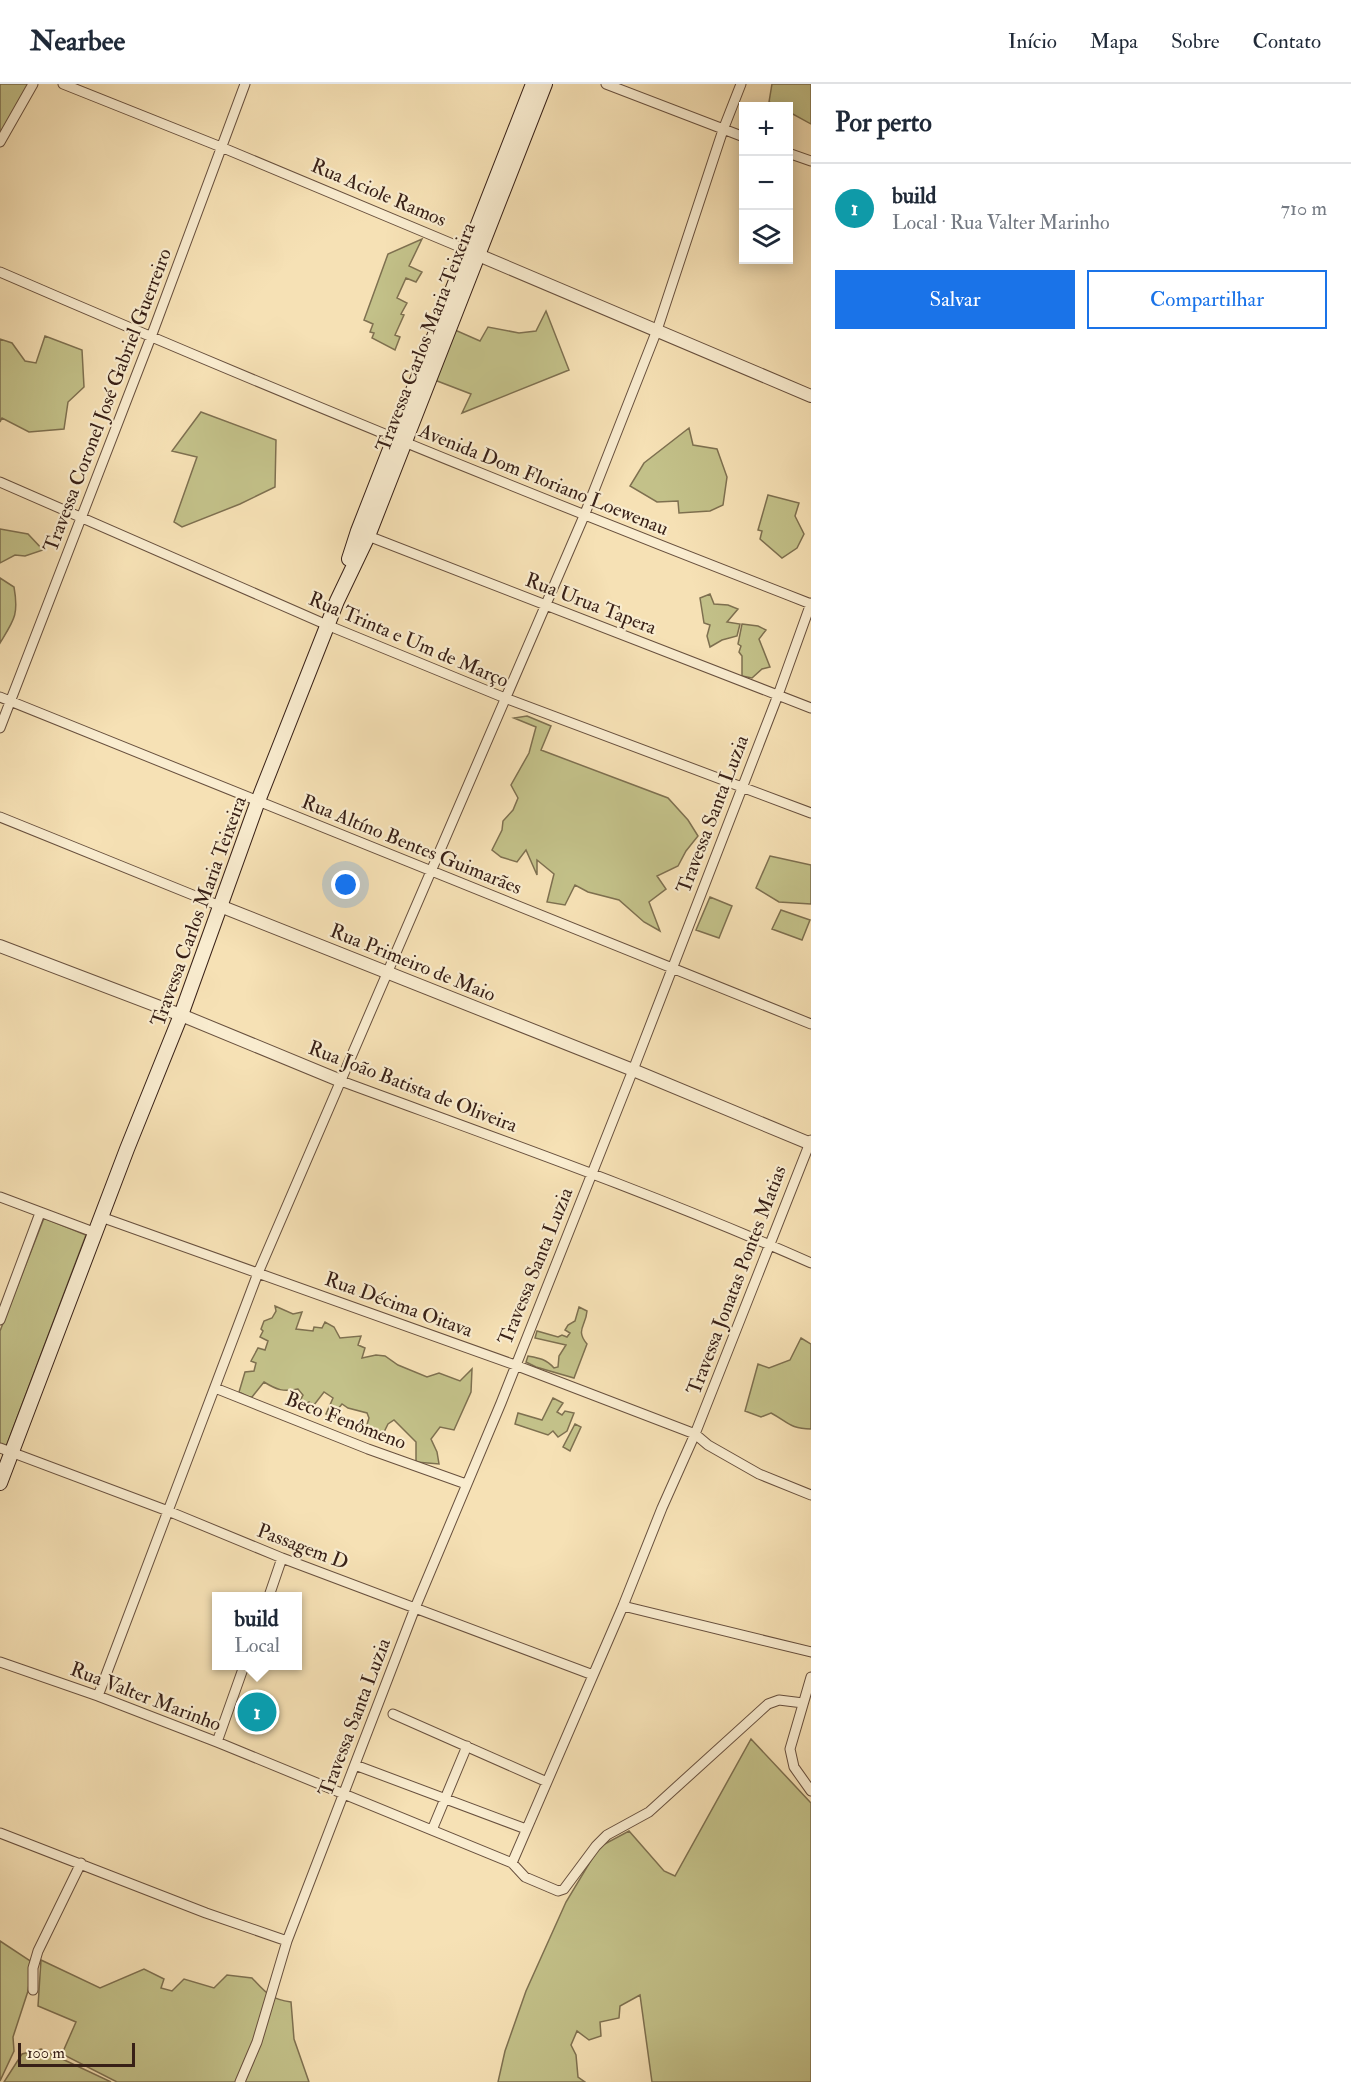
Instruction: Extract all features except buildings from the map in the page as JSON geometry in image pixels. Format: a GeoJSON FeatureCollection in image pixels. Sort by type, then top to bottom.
{"type":"FeatureCollection","features":[{"type":"Feature","properties":{"kind":"main road","name":"Travessa Carlos Maria Teixeira"},"geometry":{"type":"LineString","coordinates":[[0,1483],[6,1450],[96,1233],[181,1015],[258,801],[472,252],[532,84]]}},
{"type":"Feature","properties":{"kind":"main road","name":"Travessa Carlos Maria Teixeira"},"geometry":{"type":"LineString","coordinates":[[472,252],[545,84]]}},
{"type":"Feature","properties":{"kind":"street"},"geometry":{"type":"LineString","coordinates":[[0,142],[33,84]]}},
{"type":"Feature","properties":{"kind":"street","name":"Rua Aciole Ramos"},"geometry":{"type":"LineString","coordinates":[[63,84],[472,252],[811,396]]}},
{"type":"Feature","properties":{"kind":"street","name":"Travessa Coronel José Gabriel Guerreiro"},"geometry":{"type":"LineString","coordinates":[[0,728],[151,337],[245,84]]}},
{"type":"Feature","properties":{"kind":"street"},"geometry":{"type":"LineString","coordinates":[[606,84],[739,135]]}},
{"type":"Feature","properties":{"kind":"street"},"geometry":{"type":"LineString","coordinates":[[98,1696],[258,1273],[584,516],[657,330],[723,130],[741,84]]}},
{"type":"Feature","properties":{"kind":"street"},"geometry":{"type":"LineString","coordinates":[[793,154],[811,161]]}},
{"type":"Feature","properties":{"kind":"street","name":"Avenida Dom Floriano Loewenau"},"geometry":{"type":"LineString","coordinates":[[0,272],[399,441],[584,516],[811,603]]}},
{"type":"Feature","properties":{"kind":"street","name":"Rua Trinta e Um de Março"},"geometry":{"type":"LineString","coordinates":[[0,482],[327,625],[505,698],[811,813]]}},
{"type":"Feature","properties":{"kind":"street","name":"Rua Urua Tapera"},"geometry":{"type":"LineString","coordinates":[[363,534],[811,708]]}},
{"type":"Feature","properties":{"kind":"street","name":"Travessa Santa Luzia"},"geometry":{"type":"LineString","coordinates":[[240,2082],[257,2042],[287,1941],[415,1608],[633,1070],[778,695],[811,603]]}},
{"type":"Feature","properties":{"kind":"street","name":"Rua Altíno Bentes Guimarães"},"geometry":{"type":"LineString","coordinates":[[0,697],[811,1024]]}},
{"type":"Feature","properties":{"kind":"street","name":"Rua Primeiro de Maio"},"geometry":{"type":"LineString","coordinates":[[0,817],[811,1143]]}},
{"type":"Feature","properties":{"kind":"street","name":"Rua João Batista de Oliveira"},"geometry":{"type":"LineString","coordinates":[[0,946],[181,1015],[341,1081],[592,1174],[811,1263]]}},
{"type":"Feature","properties":{"kind":"street","name":"Travessa Jonatas Pontes Matias"},"geometry":{"type":"LineString","coordinates":[[695,1434],[811,1143]]}},
{"type":"Feature","properties":{"kind":"street"},"geometry":{"type":"LineString","coordinates":[[0,1197],[96,1233]]}},
{"type":"Feature","properties":{"kind":"street"},"geometry":{"type":"LineString","coordinates":[[0,1320],[40,1213]]}},
{"type":"Feature","properties":{"kind":"street","name":"Rua Décima Oitava"},"geometry":{"type":"LineString","coordinates":[[101,1217],[515,1365],[695,1434],[708,1446],[759,1474],[811,1495]]}},
{"type":"Feature","properties":{"kind":"street","name":"Beco Fenômeno"},"geometry":{"type":"LineString","coordinates":[[215,1388],[369,1449],[466,1484]]}},
{"type":"Feature","properties":{"kind":"street"},"geometry":{"type":"LineString","coordinates":[[512,1863],[695,1434]]}},
{"type":"Feature","properties":{"kind":"street","name":"Passagem D"},"geometry":{"type":"LineString","coordinates":[[6,1450],[168,1511],[282,1558],[593,1675]]}},
{"type":"Feature","properties":{"kind":"street"},"geometry":{"type":"LineString","coordinates":[[270,1592],[282,1558]]}},
{"type":"Feature","properties":{"kind":"street"},"geometry":{"type":"LineString","coordinates":[[623,1606],[811,1652]]}},
{"type":"Feature","properties":{"kind":"street","name":"Rua Valter Marinho"},"geometry":{"type":"LineString","coordinates":[[0,1662],[98,1696],[217,1742],[512,1863],[525,1877],[555,1891],[562,1891],[607,1835],[650,1812],[768,1704],[779,1700],[803,1703]]}},
{"type":"Feature","properties":{"kind":"street"},"geometry":{"type":"LineString","coordinates":[[217,1742],[242,1670]]}},
{"type":"Feature","properties":{"kind":"street"},"geometry":{"type":"LineString","coordinates":[[811,1677],[790,1749],[794,1767],[811,1791]]}},
{"type":"Feature","properties":{"kind":"street"},"geometry":{"type":"LineString","coordinates":[[393,1714],[547,1782]]}},
{"type":"Feature","properties":{"kind":"street"},"geometry":{"type":"LineString","coordinates":[[432,1830],[467,1746]]}},
{"type":"Feature","properties":{"kind":"street"},"geometry":{"type":"LineString","coordinates":[[355,1765],[526,1829]]}},
{"type":"Feature","properties":{"kind":"street"},"geometry":{"type":"LineString","coordinates":[[0,1833],[206,1913],[287,1941]]}},
{"type":"Feature","properties":{"kind":"street"},"geometry":{"type":"LineString","coordinates":[[33,1990],[33,1968],[38,1951],[81,1863]]}},
{"type":"Feature","properties":{"kind":"shaded area"},"geometry":{"type":"Polygon","coordinates":[[[0,84],[30,84],[0,139],[0,84]]]}},
{"type":"Feature","properties":{"kind":"shaded area"},"geometry":{"type":"Polygon","coordinates":[[[772,84],[811,84],[811,124],[793,114],[793,102],[769,102],[772,84]]]}},
{"type":"Feature","properties":{"kind":"shaded area"},"geometry":{"type":"Polygon","coordinates":[[[422,239],[409,266],[422,272],[416,282],[406,278],[397,298],[407,303],[395,335],[400,337],[395,350],[372,338],[374,333],[370,332],[373,324],[364,320],[388,254],[422,239]]]}},
{"type":"Feature","properties":{"kind":"shaded area"},"geometry":{"type":"Polygon","coordinates":[[[546,311],[569,370],[462,413],[471,394],[432,379],[455,330],[480,341],[488,327],[519,333],[536,331],[546,311]]]}},
{"type":"Feature","properties":{"kind":"shaded area"},"geometry":{"type":"Polygon","coordinates":[[[45,336],[82,350],[84,387],[68,402],[64,429],[29,432],[2,418],[0,422],[0,339],[12,343],[25,361],[36,363],[45,336]]]}},
{"type":"Feature","properties":{"kind":"shaded area"},"geometry":{"type":"Polygon","coordinates":[[[201,412],[276,440],[275,487],[182,527],[174,522],[197,457],[172,451],[201,412]]]}},
{"type":"Feature","properties":{"kind":"shaded area"},"geometry":{"type":"Polygon","coordinates":[[[689,428],[693,445],[717,449],[727,477],[723,505],[710,511],[679,513],[678,501],[657,502],[630,486],[644,463],[689,428]]]}},
{"type":"Feature","properties":{"kind":"shaded area"},"geometry":{"type":"Polygon","coordinates":[[[768,495],[799,503],[795,516],[804,534],[797,548],[782,558],[760,539],[762,531],[758,530],[768,495]]]}},
{"type":"Feature","properties":{"kind":"shaded area"},"geometry":{"type":"Polygon","coordinates":[[[0,529],[28,534],[43,550],[25,556],[15,555],[0,563],[0,529]]]}},
{"type":"Feature","properties":{"kind":"shaded area"},"geometry":{"type":"Polygon","coordinates":[[[0,578],[14,587],[16,604],[12,623],[0,643],[0,578]]]}},
{"type":"Feature","properties":{"kind":"shaded area"},"geometry":{"type":"Polygon","coordinates":[[[710,594],[714,604],[728,605],[738,609],[727,622],[740,624],[737,636],[722,640],[710,647],[707,636],[710,625],[704,623],[700,598],[710,594]]]}},
{"type":"Feature","properties":{"kind":"shaded area"},"geometry":{"type":"Polygon","coordinates":[[[742,624],[758,626],[766,630],[759,639],[770,667],[762,669],[752,678],[742,676],[742,656],[739,652],[741,646],[738,644],[742,624]]]}},
{"type":"Feature","properties":{"kind":"shaded area"},"geometry":{"type":"Polygon","coordinates":[[[527,716],[551,726],[541,750],[668,798],[688,820],[698,836],[678,866],[657,876],[666,889],[649,902],[660,931],[644,922],[619,900],[588,892],[575,885],[565,905],[547,902],[554,874],[537,860],[537,875],[526,850],[517,862],[501,857],[492,850],[502,830],[503,821],[513,810],[518,798],[511,785],[529,753],[536,727],[514,718],[527,716]]]}},
{"type":"Feature","properties":{"kind":"shaded area"},"geometry":{"type":"Polygon","coordinates":[[[770,856],[811,865],[811,904],[779,902],[756,888],[770,856]]]}},
{"type":"Feature","properties":{"kind":"shaded area"},"geometry":{"type":"Polygon","coordinates":[[[710,897],[732,906],[719,938],[696,930],[710,897]]]}},
{"type":"Feature","properties":{"kind":"shaded area"},"geometry":{"type":"Polygon","coordinates":[[[781,910],[810,920],[802,940],[772,929],[781,910]]]}},
{"type":"Feature","properties":{"kind":"shaded area"},"geometry":{"type":"Polygon","coordinates":[[[44,1218],[86,1235],[6,1447],[0,1445],[0,1331],[44,1218]]]}},
{"type":"Feature","properties":{"kind":"shaded area"},"geometry":{"type":"Polygon","coordinates":[[[275,1306],[293,1314],[302,1312],[296,1329],[313,1331],[314,1327],[322,1328],[325,1322],[334,1327],[340,1338],[361,1336],[358,1345],[365,1348],[362,1358],[385,1356],[398,1365],[427,1377],[439,1373],[460,1381],[472,1369],[471,1392],[454,1430],[440,1427],[431,1439],[439,1464],[416,1462],[416,1442],[394,1420],[388,1424],[384,1432],[375,1434],[365,1431],[369,1418],[367,1413],[342,1404],[333,1415],[326,1414],[333,1398],[324,1392],[314,1405],[309,1402],[301,1408],[298,1405],[303,1395],[298,1389],[280,1390],[264,1382],[252,1397],[239,1392],[245,1372],[254,1371],[256,1363],[251,1361],[258,1348],[265,1350],[268,1341],[260,1337],[263,1331],[261,1329],[264,1321],[272,1318],[276,1311],[275,1306]]]}},
{"type":"Feature","properties":{"kind":"shaded area"},"geometry":{"type":"Polygon","coordinates":[[[579,1307],[587,1311],[581,1331],[587,1344],[574,1378],[526,1362],[528,1356],[542,1359],[554,1368],[558,1367],[559,1356],[566,1345],[535,1338],[537,1331],[567,1337],[570,1333],[565,1330],[575,1321],[579,1307]]]}},
{"type":"Feature","properties":{"kind":"shaded area"},"geometry":{"type":"Polygon","coordinates":[[[801,1338],[811,1344],[811,1429],[794,1426],[771,1413],[761,1417],[745,1411],[758,1364],[769,1368],[790,1360],[801,1338]]]}},
{"type":"Feature","properties":{"kind":"shaded area"},"geometry":{"type":"Polygon","coordinates":[[[553,1398],[563,1403],[557,1412],[562,1415],[565,1411],[574,1413],[567,1431],[558,1437],[553,1431],[548,1435],[515,1424],[518,1413],[542,1420],[553,1398]]]}},
{"type":"Feature","properties":{"kind":"shaded area"},"geometry":{"type":"Polygon","coordinates":[[[575,1424],[581,1427],[570,1451],[563,1447],[575,1424]]]}},
{"type":"Feature","properties":{"kind":"shaded area"},"geometry":{"type":"Polygon","coordinates":[[[751,1739],[811,1803],[811,2082],[652,2082],[640,1995],[620,2006],[619,2018],[600,2022],[601,2036],[589,2040],[577,2031],[571,2045],[576,2055],[578,2077],[585,2082],[498,2082],[505,2051],[526,1991],[566,1902],[599,1847],[629,1831],[664,1871],[675,1876],[751,1739]]]}},
{"type":"Feature","properties":{"kind":"shaded area"},"geometry":{"type":"Polygon","coordinates":[[[0,1941],[32,1962],[28,1991],[13,2037],[14,2051],[0,2081],[0,1941]]]}},
{"type":"Feature","properties":{"kind":"shaded area"},"geometry":{"type":"Polygon","coordinates":[[[41,1960],[100,1988],[144,1969],[164,1979],[161,1988],[172,1991],[184,1979],[214,1988],[227,1975],[252,1978],[269,1994],[291,2002],[294,2039],[309,2082],[117,2082],[62,2054],[76,2022],[38,2006],[41,1960]]]}},
{"type":"Feature","properties":{"kind":"shaded area"},"geometry":{"type":"Polygon","coordinates":[[[41,2049],[111,2082],[4,2082],[22,2054],[41,2049]]]}},
{"type":"Feature","properties":{"kind":"place","name":"build"},"geometry":{"type":"Point","coordinates":[257,1712]}}]}
